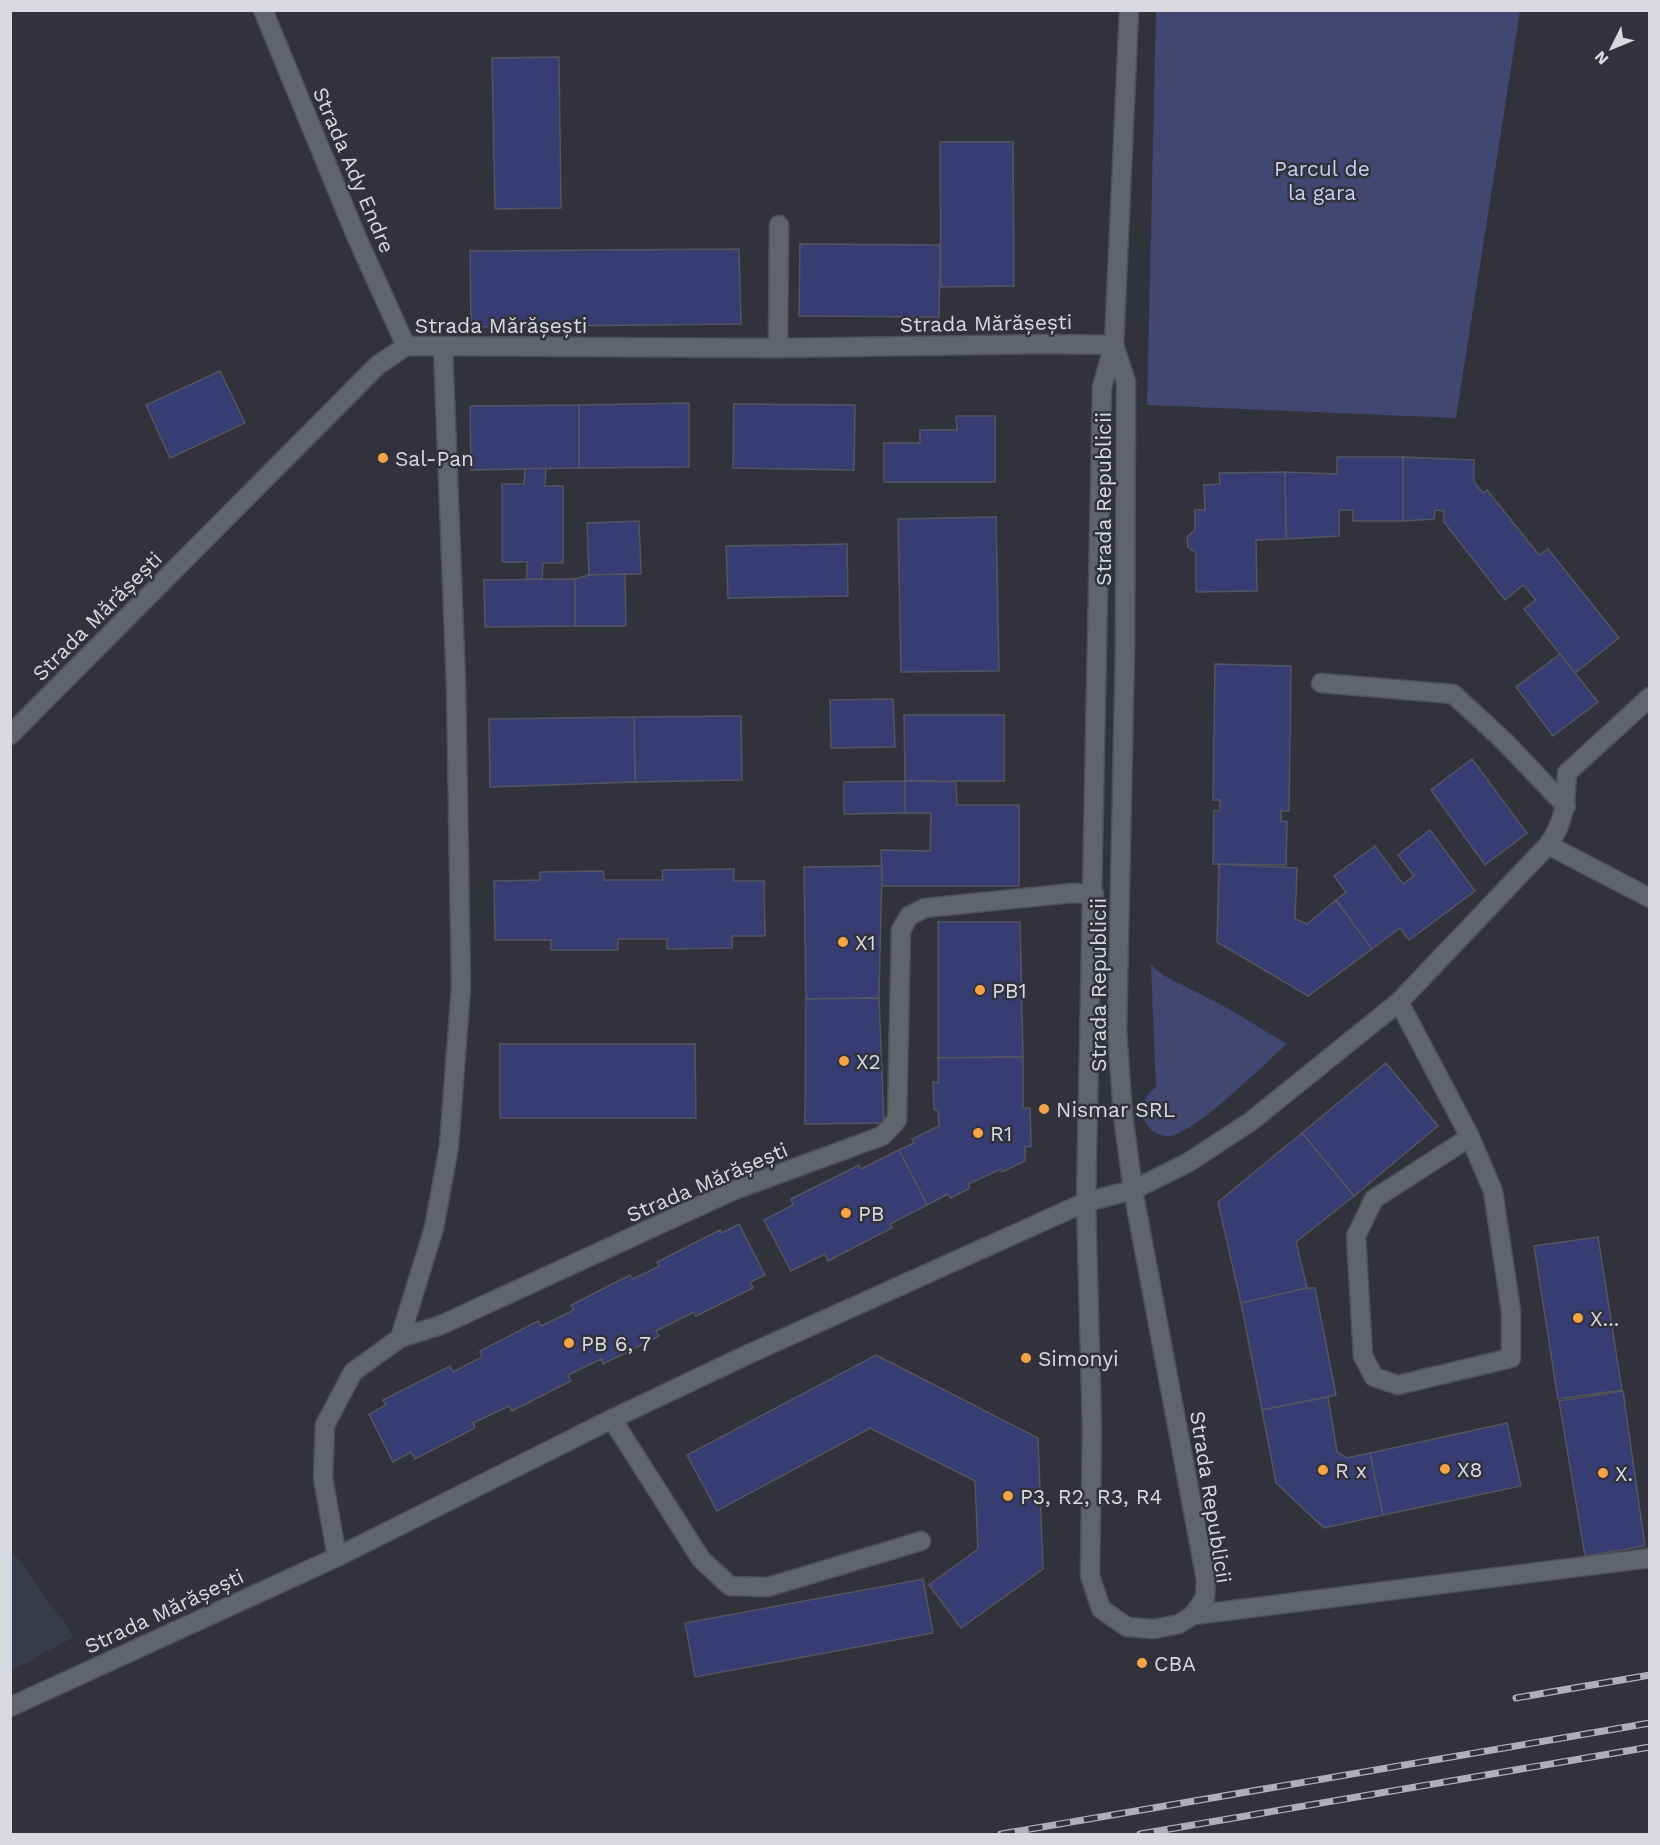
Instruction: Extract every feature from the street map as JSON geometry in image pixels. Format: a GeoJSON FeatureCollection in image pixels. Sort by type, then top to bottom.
{"type":"FeatureCollection","features":[{"type":"Feature","properties":{"kind":"street","name":"Strada Ady Endre"},"geometry":{"type":"LineString","coordinates":[[263,10],[357,238],[406,346]]}},
{"type":"Feature","properties":{"kind":"street","name":"Strada Republicii"},"geometry":{"type":"LineString","coordinates":[[1114,345],[1126,382],[1125,659],[1117,1031],[1123,1115],[1133,1190],[1206,1580],[1205,1598],[1193,1615],[1179,1624],[1154,1629],[1127,1627],[1101,1609],[1090,1576],[1092,1431],[1086,1202],[1094,894],[1102,387],[1114,345],[1130,10]]}},
{"type":"Feature","properties":{"kind":"street"},"geometry":{"type":"LineString","coordinates":[[778,348],[779,225]]}},
{"type":"Feature","properties":{"kind":"street","name":"Strada Mărășești"},"geometry":{"type":"LineString","coordinates":[[11,733],[378,364],[406,346],[778,348],[1114,345]]}},
{"type":"Feature","properties":{"kind":"street"},"geometry":{"type":"LineString","coordinates":[[400,1338],[434,1228],[449,1146],[461,987],[456,684],[443,347]]}},
{"type":"Feature","properties":{"kind":"street"},"geometry":{"type":"LineString","coordinates":[[1321,683],[1453,694],[1504,741],[1566,806]]}},
{"type":"Feature","properties":{"kind":"street","name":"Strada Mărășești"},"geometry":{"type":"LineString","coordinates":[[10,1707],[337,1557],[612,1419],[751,1353],[1086,1202],[1133,1190],[1189,1162],[1250,1122],[1399,1002],[1548,845],[1559,830],[1566,806],[1567,773],[1650,697]]}},
{"type":"Feature","properties":{"kind":"street"},"geometry":{"type":"LineString","coordinates":[[1548,845],[1650,898]]}},
{"type":"Feature","properties":{"kind":"street","name":"Strada Mărășești"},"geometry":{"type":"LineString","coordinates":[[337,1557],[323,1478],[325,1425],[353,1372],[400,1338],[441,1325],[732,1191],[882,1136],[897,1120],[901,930],[909,916],[925,908],[1072,893],[1094,894]]}},
{"type":"Feature","properties":{"kind":"street"},"geometry":{"type":"LineString","coordinates":[[1399,1002],[1470,1137],[1493,1191],[1511,1311],[1511,1358],[1398,1385],[1374,1377],[1363,1356],[1356,1236],[1374,1199],[1470,1137]]}},
{"type":"Feature","properties":{"kind":"street"},"geometry":{"type":"LineString","coordinates":[[612,1419],[701,1559],[730,1586],[768,1587],[921,1541]]}},
{"type":"Feature","properties":{"kind":"street"},"geometry":{"type":"LineString","coordinates":[[1193,1615],[1650,1558]]}},
{"type":"Feature","properties":{"kind":"shaded area"},"geometry":{"type":"Polygon","coordinates":[[[11,1549],[74,1637],[10,1671],[11,1549]]]}},
{"type":"Feature","properties":{"kind":"green space","name":"Parcul de la gara"},"geometry":{"type":"Polygon","coordinates":[[[1156,11],[1520,11],[1456,418],[1147,405],[1156,11]]]}},
{"type":"Feature","properties":{"kind":"green space"},"geometry":{"type":"Polygon","coordinates":[[[1151,965],[1163,975],[1229,1009],[1287,1044],[1200,1120],[1174,1135],[1167,1136],[1150,1129],[1142,1112],[1146,1097],[1156,1087],[1151,965]]]}},
{"type":"Feature","properties":{"kind":"building"},"geometry":{"type":"Polygon","coordinates":[[[559,57],[561,208],[495,209],[492,58],[559,57]]]}},
{"type":"Feature","properties":{"kind":"building"},"geometry":{"type":"Polygon","coordinates":[[[940,142],[1013,142],[1014,286],[941,287],[940,142]]]}},
{"type":"Feature","properties":{"kind":"building"},"geometry":{"type":"Polygon","coordinates":[[[800,244],[940,245],[939,317],[799,316],[800,244]]]}},
{"type":"Feature","properties":{"kind":"building"},"geometry":{"type":"Polygon","coordinates":[[[739,249],[741,324],[471,327],[470,251],[739,249]]]}},
{"type":"Feature","properties":{"kind":"building"},"geometry":{"type":"Polygon","coordinates":[[[220,371],[245,423],[170,458],[146,405],[220,371]]]}},
{"type":"Feature","properties":{"kind":"building"},"geometry":{"type":"Polygon","coordinates":[[[689,403],[689,467],[579,468],[579,405],[689,403]]]}},
{"type":"Feature","properties":{"kind":"building"},"geometry":{"type":"Polygon","coordinates":[[[734,404],[855,405],[854,470],[733,468],[734,404]]]}},
{"type":"Feature","properties":{"kind":"building"},"geometry":{"type":"Polygon","coordinates":[[[579,405],[579,468],[471,470],[470,406],[579,405]]]}},
{"type":"Feature","properties":{"kind":"building"},"geometry":{"type":"Polygon","coordinates":[[[956,416],[995,416],[995,482],[884,482],[884,443],[920,443],[920,430],[957,430],[956,416]]]}},
{"type":"Feature","properties":{"kind":"building"},"geometry":{"type":"Polygon","coordinates":[[[1337,457],[1403,457],[1403,521],[1353,521],[1353,510],[1339,510],[1339,536],[1286,539],[1285,472],[1337,474],[1337,457]]]}},
{"type":"Feature","properties":{"kind":"building"},"geometry":{"type":"Polygon","coordinates":[[[1403,457],[1474,460],[1474,482],[1483,493],[1487,490],[1539,555],[1548,549],[1619,638],[1575,673],[1524,609],[1536,600],[1523,585],[1505,600],[1444,522],[1444,511],[1435,510],[1434,519],[1403,521],[1403,457]]]}},
{"type":"Feature","properties":{"kind":"building"},"geometry":{"type":"Polygon","coordinates":[[[546,468],[545,486],[563,486],[563,563],[543,563],[542,579],[527,579],[527,562],[502,562],[502,484],[524,484],[525,469],[546,468]]]}},
{"type":"Feature","properties":{"kind":"building"},"geometry":{"type":"Polygon","coordinates":[[[1285,472],[1286,539],[1256,540],[1257,591],[1196,592],[1196,553],[1188,547],[1187,537],[1195,530],[1195,510],[1205,510],[1204,485],[1220,484],[1219,473],[1285,472]]]}},
{"type":"Feature","properties":{"kind":"building"},"geometry":{"type":"Polygon","coordinates":[[[996,517],[999,671],[901,672],[898,519],[996,517]]]}},
{"type":"Feature","properties":{"kind":"building"},"geometry":{"type":"Polygon","coordinates":[[[639,521],[641,574],[589,575],[587,523],[639,521]]]}},
{"type":"Feature","properties":{"kind":"building"},"geometry":{"type":"Polygon","coordinates":[[[847,544],[848,596],[728,598],[726,546],[847,544]]]}},
{"type":"Feature","properties":{"kind":"building"},"geometry":{"type":"Polygon","coordinates":[[[625,574],[626,626],[575,626],[575,579],[589,575],[625,574]]]}},
{"type":"Feature","properties":{"kind":"building"},"geometry":{"type":"Polygon","coordinates":[[[575,579],[575,626],[485,627],[484,580],[575,579]]]}},
{"type":"Feature","properties":{"kind":"building"},"geometry":{"type":"Polygon","coordinates":[[[1560,654],[1598,702],[1553,736],[1516,687],[1560,654]]]}},
{"type":"Feature","properties":{"kind":"building"},"geometry":{"type":"Polygon","coordinates":[[[1215,664],[1291,666],[1289,811],[1281,811],[1281,821],[1287,822],[1286,865],[1213,864],[1214,811],[1220,811],[1220,800],[1213,800],[1215,664]]]}},
{"type":"Feature","properties":{"kind":"building"},"geometry":{"type":"Polygon","coordinates":[[[893,699],[895,747],[831,748],[830,700],[893,699]]]}},
{"type":"Feature","properties":{"kind":"building"},"geometry":{"type":"Polygon","coordinates":[[[904,715],[1004,715],[1004,781],[905,781],[904,715]]]}},
{"type":"Feature","properties":{"kind":"building"},"geometry":{"type":"Polygon","coordinates":[[[741,716],[742,780],[635,782],[634,717],[741,716]]]}},
{"type":"Feature","properties":{"kind":"building"},"geometry":{"type":"Polygon","coordinates":[[[634,717],[635,782],[490,787],[489,719],[634,717]]]}},
{"type":"Feature","properties":{"kind":"building"},"geometry":{"type":"Polygon","coordinates":[[[1472,759],[1527,833],[1485,865],[1431,790],[1472,759]]]}},
{"type":"Feature","properties":{"kind":"building"},"geometry":{"type":"Polygon","coordinates":[[[905,781],[956,782],[957,805],[1019,805],[1019,886],[882,886],[881,850],[930,851],[931,813],[905,813],[905,781]]]}},
{"type":"Feature","properties":{"kind":"building"},"geometry":{"type":"Polygon","coordinates":[[[905,781],[905,813],[844,814],[844,782],[905,781]]]}},
{"type":"Feature","properties":{"kind":"building"},"geometry":{"type":"Polygon","coordinates":[[[1430,830],[1475,891],[1409,940],[1400,928],[1372,949],[1336,900],[1346,892],[1334,876],[1375,846],[1403,884],[1414,876],[1398,855],[1430,830]]]}},
{"type":"Feature","properties":{"kind":"building"},"geometry":{"type":"Polygon","coordinates":[[[1219,864],[1297,868],[1295,919],[1307,924],[1336,900],[1372,949],[1308,996],[1217,942],[1219,864]]]}},
{"type":"Feature","properties":{"kind":"building","name":"X1"},"geometry":{"type":"Polygon","coordinates":[[[882,866],[879,998],[806,999],[804,867],[882,866]]]}},
{"type":"Feature","properties":{"kind":"building"},"geometry":{"type":"Polygon","coordinates":[[[734,869],[734,881],[764,881],[765,936],[732,936],[732,948],[667,949],[667,939],[618,939],[618,950],[551,950],[551,940],[495,940],[494,881],[540,880],[540,872],[603,871],[604,880],[663,880],[662,870],[734,869]]]}},
{"type":"Feature","properties":{"kind":"building","name":"PB1"},"geometry":{"type":"Polygon","coordinates":[[[938,922],[1020,922],[1023,1057],[938,1058],[938,922]]]}},
{"type":"Feature","properties":{"kind":"building","name":"X2"},"geometry":{"type":"Polygon","coordinates":[[[879,998],[884,1123],[805,1124],[806,999],[879,998]]]}},
{"type":"Feature","properties":{"kind":"building"},"geometry":{"type":"Polygon","coordinates":[[[500,1044],[695,1044],[696,1118],[500,1118],[500,1044]]]}},
{"type":"Feature","properties":{"kind":"building","name":"R1"},"geometry":{"type":"Polygon","coordinates":[[[1023,1057],[1023,1108],[1030,1108],[1031,1146],[1025,1147],[1025,1161],[968,1184],[970,1188],[951,1198],[948,1194],[927,1205],[899,1150],[914,1143],[912,1139],[939,1126],[938,1110],[934,1110],[933,1082],[938,1083],[938,1058],[1023,1057]]]}},
{"type":"Feature","properties":{"kind":"building"},"geometry":{"type":"Polygon","coordinates":[[[1386,1063],[1438,1126],[1354,1196],[1302,1133],[1386,1063]]]}},
{"type":"Feature","properties":{"kind":"building"},"geometry":{"type":"Polygon","coordinates":[[[1302,1133],[1354,1196],[1296,1242],[1307,1288],[1241,1303],[1218,1202],[1302,1133]]]}},
{"type":"Feature","properties":{"kind":"building","name":"PB"},"geometry":{"type":"Polygon","coordinates":[[[899,1150],[927,1205],[890,1224],[892,1228],[828,1261],[825,1254],[791,1271],[764,1220],[793,1205],[791,1199],[859,1165],[861,1169],[899,1150]]]}},
{"type":"Feature","properties":{"kind":"building","name":"PB 6, 7"},"geometry":{"type":"Polygon","coordinates":[[[739,1224],[765,1275],[750,1282],[753,1288],[696,1316],[694,1312],[656,1331],[659,1336],[603,1364],[601,1359],[568,1375],[571,1381],[512,1411],[509,1406],[473,1423],[475,1428],[415,1459],[411,1452],[393,1462],[369,1414],[386,1405],[383,1400],[450,1366],[453,1372],[482,1357],[480,1351],[538,1321],[541,1326],[574,1310],[571,1305],[630,1275],[633,1279],[660,1266],[657,1262],[720,1230],[722,1233],[739,1224]]]}},
{"type":"Feature","properties":{"kind":"building","name":"X..."},"geometry":{"type":"Polygon","coordinates":[[[1598,1237],[1622,1390],[1558,1399],[1534,1246],[1598,1237]]]}},
{"type":"Feature","properties":{"kind":"building"},"geometry":{"type":"Polygon","coordinates":[[[1315,1288],[1336,1395],[1262,1410],[1241,1303],[1315,1288]]]}},
{"type":"Feature","properties":{"kind":"building","name":"P3, R2, R3, R4"},"geometry":{"type":"Polygon","coordinates":[[[876,1355],[1038,1438],[1043,1569],[961,1628],[929,1585],[978,1549],[975,1481],[870,1428],[717,1511],[687,1455],[876,1355]]]}},
{"type":"Feature","properties":{"kind":"building","name":"X."},"geometry":{"type":"Polygon","coordinates":[[[1623,1391],[1645,1546],[1585,1556],[1559,1401],[1623,1391]]]}},
{"type":"Feature","properties":{"kind":"building","name":"R x"},"geometry":{"type":"Polygon","coordinates":[[[1328,1397],[1337,1452],[1347,1458],[1370,1453],[1383,1515],[1324,1528],[1276,1483],[1262,1410],[1328,1397]]]}},
{"type":"Feature","properties":{"kind":"building","name":"X8"},"geometry":{"type":"Polygon","coordinates":[[[1507,1423],[1521,1486],[1383,1515],[1370,1453],[1507,1423]]]}},
{"type":"Feature","properties":{"kind":"building"},"geometry":{"type":"Polygon","coordinates":[[[923,1579],[933,1633],[695,1677],[685,1623],[923,1579]]]}},
{"type":"Feature","properties":{"kind":"railway"},"geometry":{"type":"LineString","coordinates":[[1516,1698],[1650,1675]]}},
{"type":"Feature","properties":{"kind":"railway"},"geometry":{"type":"LineString","coordinates":[[1001,1834],[1650,1723]]}},
{"type":"Feature","properties":{"kind":"railway"},"geometry":{"type":"LineString","coordinates":[[1140,1834],[1650,1747]]}},
{"type":"Feature","properties":{"kind":"place","name":"Sal-Pan"},"geometry":{"type":"Point","coordinates":[383,458]}},
{"type":"Feature","properties":{"kind":"place","name":"X1"},"geometry":{"type":"Point","coordinates":[843,942]}},
{"type":"Feature","properties":{"kind":"place","name":"PB1"},"geometry":{"type":"Point","coordinates":[980,990]}},
{"type":"Feature","properties":{"kind":"place","name":"X2"},"geometry":{"type":"Point","coordinates":[844,1061]}},
{"type":"Feature","properties":{"kind":"place","name":"Nismar SRL"},"geometry":{"type":"Point","coordinates":[1044,1109]}},
{"type":"Feature","properties":{"kind":"place","name":"R1"},"geometry":{"type":"Point","coordinates":[978,1133]}},
{"type":"Feature","properties":{"kind":"place","name":"PB"},"geometry":{"type":"Point","coordinates":[846,1213]}},
{"type":"Feature","properties":{"kind":"place","name":"X..."},"geometry":{"type":"Point","coordinates":[1578,1318]}},
{"type":"Feature","properties":{"kind":"place","name":"PB 6, 7"},"geometry":{"type":"Point","coordinates":[569,1343]}},
{"type":"Feature","properties":{"kind":"place","name":"Simonyi"},"geometry":{"type":"Point","coordinates":[1026,1358]}},
{"type":"Feature","properties":{"kind":"place","name":"X8"},"geometry":{"type":"Point","coordinates":[1445,1469]}},
{"type":"Feature","properties":{"kind":"place","name":"R x"},"geometry":{"type":"Point","coordinates":[1323,1470]}},
{"type":"Feature","properties":{"kind":"place","name":"X."},"geometry":{"type":"Point","coordinates":[1603,1473]}},
{"type":"Feature","properties":{"kind":"place","name":"P3, R2, R3, R4"},"geometry":{"type":"Point","coordinates":[1008,1496]}},
{"type":"Feature","properties":{"kind":"place","name":"CBA"},"geometry":{"type":"Point","coordinates":[1142,1663]}}]}
